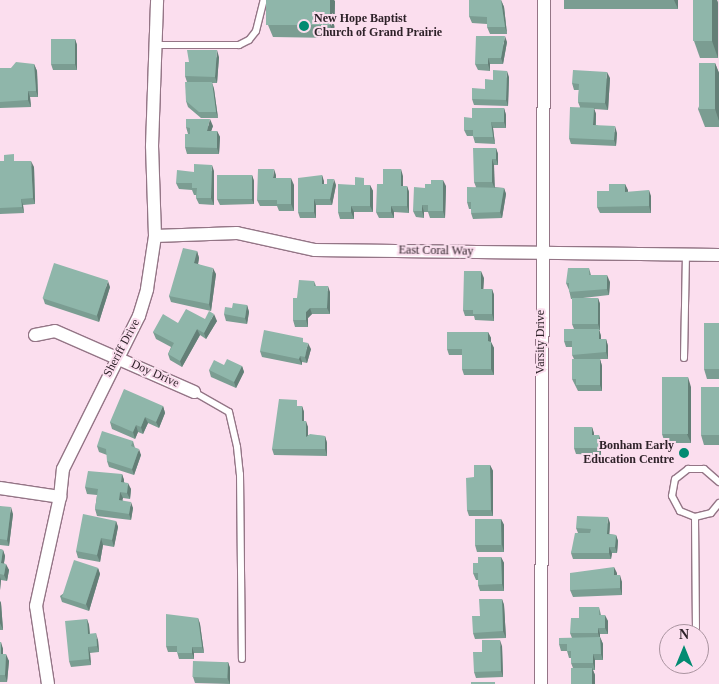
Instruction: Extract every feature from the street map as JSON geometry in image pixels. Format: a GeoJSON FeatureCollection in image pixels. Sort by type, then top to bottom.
{"type":"FeatureCollection","features":[{"type":"Feature","properties":{"kind":"street","name":"Sheriff Drive"},"geometry":{"type":"LineString","coordinates":[[48,684],[36,606],[60,497],[63,469],[116,356],[138,316],[147,289],[155,236],[152,146],[157,0]]}},
{"type":"Feature","properties":{"kind":"street","name":"Varsity Drive"},"geometry":{"type":"LineString","coordinates":[[541,684],[544,0]]}},
{"type":"Feature","properties":{"kind":"street","name":"East Coral Way"},"geometry":{"type":"LineString","coordinates":[[155,236],[237,233],[315,250],[719,255]]}},
{"type":"Feature","properties":{"kind":"street","name":"Doy Drive"},"geometry":{"type":"LineString","coordinates":[[35,335],[55,331],[116,356],[194,392]]}},
{"type":"Feature","properties":{"kind":"street"},"geometry":{"type":"LineString","coordinates":[[0,488],[60,497]]}},
{"type":"Feature","properties":{"kind":"lane"},"geometry":{"type":"LineString","coordinates":[[155,45],[239,45],[249,40],[256,31],[264,0]]}},
{"type":"Feature","properties":{"kind":"lane"},"geometry":{"type":"LineString","coordinates":[[684,358],[686,255]]}},
{"type":"Feature","properties":{"kind":"lane"},"geometry":{"type":"LineString","coordinates":[[194,392],[229,412],[237,447],[240,474],[242,659]]}},
{"type":"Feature","properties":{"kind":"lane"},"geometry":{"type":"LineString","coordinates":[[719,482],[711,472],[696,468],[688,469],[676,479],[672,496],[674,504],[687,515],[695,517],[719,513]]}},
{"type":"Feature","properties":{"kind":"lane"},"geometry":{"type":"LineString","coordinates":[[711,513],[719,503]]}},
{"type":"Feature","properties":{"kind":"lane"},"geometry":{"type":"LineString","coordinates":[[695,517],[696,624]]}},
{"type":"Feature","properties":{"kind":"building","name":"New Hope Baptist Church of Grand Prairie"},"geometry":{"type":"Polygon","coordinates":[[[266,0],[330,0],[330,25],[266,25],[266,0]]]}},
{"type":"Feature","properties":{"kind":"building"},"geometry":{"type":"Polygon","coordinates":[[[469,0],[501,0],[505,27],[487,27],[487,17],[469,16],[469,0]]]}},
{"type":"Feature","properties":{"kind":"building"},"geometry":{"type":"Polygon","coordinates":[[[693,0],[712,0],[712,41],[693,41],[693,0]]]}},
{"type":"Feature","properties":{"kind":"building"},"geometry":{"type":"Polygon","coordinates":[[[476,36],[505,36],[501,58],[488,58],[488,64],[475,64],[476,36]]]}},
{"type":"Feature","properties":{"kind":"building"},"geometry":{"type":"Polygon","coordinates":[[[51,39],[75,39],[75,64],[51,64],[51,39]]]}},
{"type":"Feature","properties":{"kind":"building"},"geometry":{"type":"Polygon","coordinates":[[[187,50],[217,50],[215,77],[185,76],[185,62],[189,62],[187,50]]]}},
{"type":"Feature","properties":{"kind":"building"},"geometry":{"type":"Polygon","coordinates":[[[16,62],[34,64],[36,91],[28,91],[28,100],[0,102],[0,68],[11,68],[16,62]]]}},
{"type":"Feature","properties":{"kind":"building"},"geometry":{"type":"Polygon","coordinates":[[[699,63],[715,63],[715,109],[699,109],[699,63]]]}},
{"type":"Feature","properties":{"kind":"building"},"geometry":{"type":"Polygon","coordinates":[[[493,70],[507,71],[506,100],[472,99],[472,88],[485,89],[485,79],[493,80],[493,70]]]}},
{"type":"Feature","properties":{"kind":"building"},"geometry":{"type":"Polygon","coordinates":[[[573,70],[607,72],[605,103],[578,102],[579,84],[572,83],[573,70]]]}},
{"type":"Feature","properties":{"kind":"building"},"geometry":{"type":"Polygon","coordinates":[[[185,82],[212,82],[216,112],[199,112],[186,101],[185,82]]]}},
{"type":"Feature","properties":{"kind":"building"},"geometry":{"type":"Polygon","coordinates":[[[570,107],[594,108],[593,125],[615,126],[614,140],[569,138],[570,107]]]}},
{"type":"Feature","properties":{"kind":"building"},"geometry":{"type":"Polygon","coordinates":[[[472,108],[504,108],[504,122],[491,122],[493,137],[473,137],[473,130],[464,130],[464,117],[472,118],[472,108]]]}},
{"type":"Feature","properties":{"kind":"building"},"geometry":{"type":"Polygon","coordinates":[[[186,119],[210,119],[207,131],[217,131],[217,148],[185,147],[185,134],[190,134],[190,128],[186,127],[186,119]]]}},
{"type":"Feature","properties":{"kind":"building"},"geometry":{"type":"Polygon","coordinates":[[[473,148],[496,148],[496,159],[492,159],[492,182],[474,182],[473,148]]]}},
{"type":"Feature","properties":{"kind":"building"},"geometry":{"type":"Polygon","coordinates":[[[14,154],[14,161],[31,161],[33,198],[21,199],[22,207],[0,208],[0,161],[4,161],[4,155],[14,154]]]}},
{"type":"Feature","properties":{"kind":"building"},"geometry":{"type":"Polygon","coordinates":[[[194,164],[212,165],[211,198],[196,198],[197,188],[192,188],[192,183],[176,183],[177,170],[194,172],[194,164]]]}},
{"type":"Feature","properties":{"kind":"building"},"geometry":{"type":"Polygon","coordinates":[[[258,169],[274,169],[273,178],[291,178],[291,204],[277,204],[277,200],[257,200],[258,169]]]}},
{"type":"Feature","properties":{"kind":"building"},"geometry":{"type":"Polygon","coordinates":[[[383,169],[401,169],[401,186],[407,186],[407,206],[391,206],[391,212],[376,212],[377,184],[383,184],[383,169]]]}},
{"type":"Feature","properties":{"kind":"building"},"geometry":{"type":"Polygon","coordinates":[[[217,175],[252,175],[252,199],[217,199],[217,175]]]}},
{"type":"Feature","properties":{"kind":"building"},"geometry":{"type":"Polygon","coordinates":[[[322,175],[322,184],[327,184],[327,179],[334,179],[330,199],[314,199],[314,212],[298,212],[298,178],[322,175]]]}},
{"type":"Feature","properties":{"kind":"building"},"geometry":{"type":"Polygon","coordinates":[[[355,177],[364,178],[364,185],[370,185],[370,206],[351,206],[351,212],[338,212],[338,184],[355,185],[355,177]]]}},
{"type":"Feature","properties":{"kind":"building"},"geometry":{"type":"Polygon","coordinates":[[[431,180],[443,180],[443,211],[428,211],[428,205],[422,205],[422,211],[413,211],[414,187],[425,188],[425,184],[431,184],[431,180]]]}},
{"type":"Feature","properties":{"kind":"building"},"geometry":{"type":"Polygon","coordinates":[[[609,184],[625,184],[625,192],[649,190],[649,206],[597,207],[597,191],[609,191],[609,184]]]}},
{"type":"Feature","properties":{"kind":"building"},"geometry":{"type":"Polygon","coordinates":[[[467,187],[504,188],[500,212],[471,213],[471,202],[467,202],[467,187]]]}},
{"type":"Feature","properties":{"kind":"building"},"geometry":{"type":"Polygon","coordinates":[[[183,248],[197,251],[194,263],[213,268],[209,304],[169,296],[183,248]]]}},
{"type":"Feature","properties":{"kind":"building"},"geometry":{"type":"Polygon","coordinates":[[[54,263],[108,281],[97,316],[43,298],[54,263]]]}},
{"type":"Feature","properties":{"kind":"building"},"geometry":{"type":"Polygon","coordinates":[[[568,268],[589,268],[589,275],[607,275],[607,289],[569,292],[569,283],[566,283],[568,268]]]}},
{"type":"Feature","properties":{"kind":"building"},"geometry":{"type":"Polygon","coordinates":[[[464,271],[481,271],[481,289],[492,289],[492,314],[473,314],[473,310],[463,310],[464,271]]]}},
{"type":"Feature","properties":{"kind":"building"},"geometry":{"type":"Polygon","coordinates":[[[299,280],[314,281],[314,286],[328,286],[327,308],[310,308],[306,312],[306,320],[293,320],[293,298],[297,298],[299,280]]]}},
{"type":"Feature","properties":{"kind":"building"},"geometry":{"type":"Polygon","coordinates":[[[572,298],[598,298],[598,324],[572,324],[572,298]]]}},
{"type":"Feature","properties":{"kind":"building"},"geometry":{"type":"Polygon","coordinates":[[[233,303],[247,305],[245,318],[224,314],[225,307],[232,308],[233,303]]]}},
{"type":"Feature","properties":{"kind":"building"},"geometry":{"type":"Polygon","coordinates":[[[186,309],[205,319],[209,311],[214,314],[204,333],[197,329],[180,361],[168,354],[174,343],[153,332],[163,314],[178,323],[186,309]]]}},
{"type":"Feature","properties":{"kind":"building"},"geometry":{"type":"Polygon","coordinates":[[[704,323],[719,323],[719,369],[704,369],[704,323]]]}},
{"type":"Feature","properties":{"kind":"building"},"geometry":{"type":"Polygon","coordinates":[[[564,329],[599,329],[599,339],[606,339],[606,352],[572,355],[572,341],[564,341],[564,329]]]}},
{"type":"Feature","properties":{"kind":"building"},"geometry":{"type":"Polygon","coordinates":[[[264,330],[303,338],[303,342],[308,343],[305,357],[300,356],[299,359],[260,351],[264,330]]]}},
{"type":"Feature","properties":{"kind":"building"},"geometry":{"type":"Polygon","coordinates":[[[447,332],[488,332],[488,341],[491,342],[491,369],[462,369],[462,349],[447,349],[447,332]]]}},
{"type":"Feature","properties":{"kind":"building"},"geometry":{"type":"Polygon","coordinates":[[[227,359],[242,366],[234,382],[209,370],[214,360],[224,365],[227,359]]]}},
{"type":"Feature","properties":{"kind":"building"},"geometry":{"type":"Polygon","coordinates":[[[572,359],[600,359],[600,385],[576,385],[576,379],[572,379],[572,359]]]}},
{"type":"Feature","properties":{"kind":"building"},"geometry":{"type":"Polygon","coordinates":[[[662,377],[688,377],[688,434],[662,434],[662,377]]]}},
{"type":"Feature","properties":{"kind":"building"},"geometry":{"type":"Polygon","coordinates":[[[701,387],[719,387],[719,435],[701,435],[701,387]]]}},
{"type":"Feature","properties":{"kind":"building"},"geometry":{"type":"Polygon","coordinates":[[[124,389],[163,406],[156,422],[145,417],[141,427],[136,425],[133,432],[110,422],[124,389]]]}},
{"type":"Feature","properties":{"kind":"building"},"geometry":{"type":"Polygon","coordinates":[[[279,399],[297,400],[297,406],[302,406],[302,421],[306,421],[306,437],[310,434],[325,436],[325,449],[272,449],[279,399]]]}},
{"type":"Feature","properties":{"kind":"building"},"geometry":{"type":"Polygon","coordinates":[[[574,427],[592,427],[592,435],[599,435],[599,448],[574,448],[574,427]]]}},
{"type":"Feature","properties":{"kind":"building"},"geometry":{"type":"Polygon","coordinates":[[[102,431],[133,441],[131,446],[139,449],[132,469],[107,461],[106,449],[97,446],[102,431]]]}},
{"type":"Feature","properties":{"kind":"building"},"geometry":{"type":"Polygon","coordinates":[[[474,465],[490,465],[491,510],[467,510],[466,478],[474,477],[474,465]]]}},
{"type":"Feature","properties":{"kind":"building"},"geometry":{"type":"Polygon","coordinates":[[[88,471],[122,474],[121,482],[128,483],[127,493],[120,492],[119,500],[131,502],[129,514],[95,509],[98,489],[85,487],[88,471]]]}},
{"type":"Feature","properties":{"kind":"building"},"geometry":{"type":"Polygon","coordinates":[[[0,506],[11,507],[7,540],[0,539],[0,506]]]}},
{"type":"Feature","properties":{"kind":"building"},"geometry":{"type":"Polygon","coordinates":[[[83,514],[116,521],[112,540],[101,538],[97,555],[76,551],[83,514]]]}},
{"type":"Feature","properties":{"kind":"building"},"geometry":{"type":"Polygon","coordinates":[[[577,516],[608,517],[607,534],[616,535],[615,547],[609,547],[609,553],[571,553],[575,533],[590,533],[591,529],[576,528],[577,516]]]}},
{"type":"Feature","properties":{"kind":"building"},"geometry":{"type":"Polygon","coordinates":[[[475,519],[501,519],[501,545],[475,545],[475,519]]]}},
{"type":"Feature","properties":{"kind":"building"},"geometry":{"type":"Polygon","coordinates":[[[0,549],[3,550],[1,563],[6,564],[4,575],[0,574],[0,549]]]}},
{"type":"Feature","properties":{"kind":"building"},"geometry":{"type":"Polygon","coordinates":[[[478,557],[501,557],[502,584],[478,585],[478,573],[473,573],[473,563],[478,563],[478,557]]]}},
{"type":"Feature","properties":{"kind":"building"},"geometry":{"type":"Polygon","coordinates":[[[74,560],[98,568],[86,605],[62,597],[74,560]]]}},
{"type":"Feature","properties":{"kind":"building"},"geometry":{"type":"Polygon","coordinates":[[[614,567],[614,575],[620,575],[620,588],[570,590],[570,573],[614,567]]]}},
{"type":"Feature","properties":{"kind":"building"},"geometry":{"type":"Polygon","coordinates":[[[479,599],[502,599],[503,631],[473,633],[472,616],[480,616],[479,599]]]}},
{"type":"Feature","properties":{"kind":"building"},"geometry":{"type":"Polygon","coordinates":[[[579,607],[599,607],[599,615],[605,615],[605,628],[598,628],[598,633],[570,633],[571,618],[579,618],[579,607]]]}},
{"type":"Feature","properties":{"kind":"building"},"geometry":{"type":"Polygon","coordinates":[[[166,614],[198,618],[202,647],[192,647],[192,653],[177,653],[177,646],[166,646],[166,614]]]}},
{"type":"Feature","properties":{"kind":"building"},"geometry":{"type":"Polygon","coordinates":[[[87,619],[88,634],[96,633],[97,646],[88,647],[89,659],[69,661],[65,621],[87,619]]]}},
{"type":"Feature","properties":{"kind":"building"},"geometry":{"type":"Polygon","coordinates":[[[600,637],[601,654],[593,654],[593,663],[571,663],[571,651],[567,651],[567,644],[559,644],[559,638],[600,637]]]}},
{"type":"Feature","properties":{"kind":"building"},"geometry":{"type":"Polygon","coordinates":[[[482,640],[500,640],[501,671],[474,672],[473,652],[482,652],[482,640]]]}},
{"type":"Feature","properties":{"kind":"building"},"geometry":{"type":"Polygon","coordinates":[[[0,642],[1,654],[6,654],[5,675],[0,675],[0,642]]]}},
{"type":"Feature","properties":{"kind":"building"},"geometry":{"type":"Polygon","coordinates":[[[193,661],[228,662],[227,678],[192,677],[193,661]]]}},
{"type":"Feature","properties":{"kind":"building"},"geometry":{"type":"Polygon","coordinates":[[[571,668],[592,668],[592,684],[571,684],[571,668]]]}},
{"type":"Feature","properties":{"kind":"building"},"geometry":{"type":"Polygon","coordinates":[[[471,682],[495,682],[495,684],[471,684],[471,682]]]}},
{"type":"Feature","properties":{"kind":"place","name":"New Hope Baptist Church of Grand Prairie"},"geometry":{"type":"Point","coordinates":[304,26]}},
{"type":"Feature","properties":{"kind":"place","name":"Bonham Early Education Centre"},"geometry":{"type":"Point","coordinates":[684,453]}}]}
